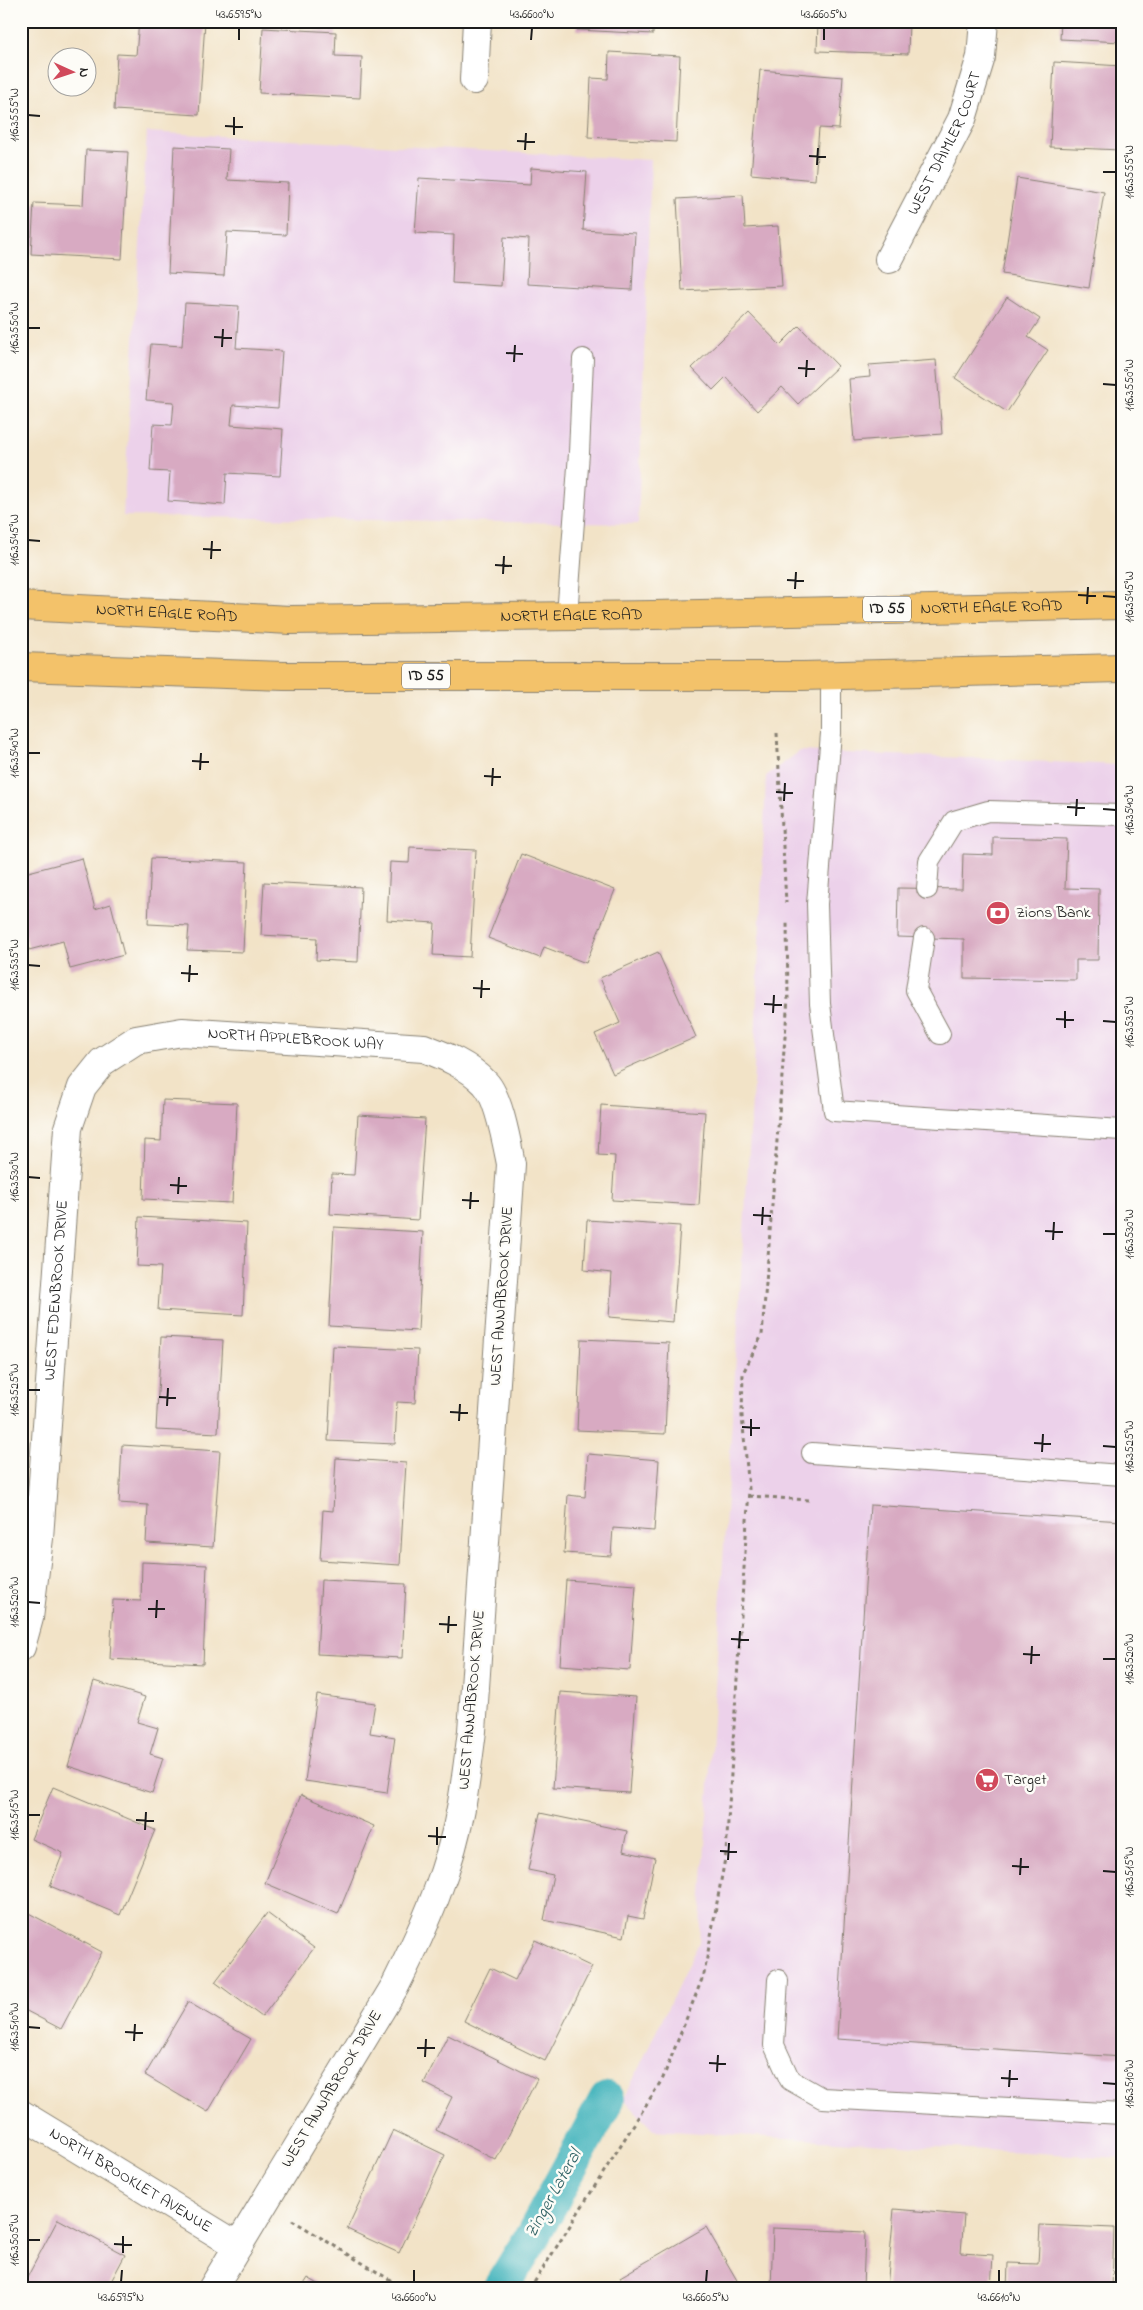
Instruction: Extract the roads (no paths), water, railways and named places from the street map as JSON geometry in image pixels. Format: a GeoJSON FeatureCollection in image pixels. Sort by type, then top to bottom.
{"type":"FeatureCollection","features":[{"type":"Feature","properties":{"kind":"highway","name":"NORTH EAGLE ROAD"},"geometry":{"type":"LineString","coordinates":[[21,606],[290,620],[1122,604]]}},
{"type":"Feature","properties":{"kind":"highway","name":"ID 55"},"geometry":{"type":"LineString","coordinates":[[21,667],[284,676],[831,675],[1122,668]]}},
{"type":"Feature","properties":{"kind":"street"},"geometry":{"type":"LineString","coordinates":[[474,80],[477,21]]}},
{"type":"Feature","properties":{"kind":"street","name":"WEST DAIMLER COURT"},"geometry":{"type":"LineString","coordinates":[[889,259],[962,119],[981,57],[984,21]]}},
{"type":"Feature","properties":{"kind":"street","name":"NORTH APPLEBROOK WAY"},"geometry":{"type":"LineString","coordinates":[[102,1062],[136,1040],[182,1032],[424,1048],[455,1060],[486,1083]]}},
{"type":"Feature","properties":{"kind":"street","name":"WEST EDENBROOK DRIVE"},"geometry":{"type":"LineString","coordinates":[[21,1647],[29,1618],[39,1538],[68,1128],[82,1087],[102,1062]]}},
{"type":"Feature","properties":{"kind":"street","name":"WEST ANNABROOK DRIVE"},"geometry":{"type":"LineString","coordinates":[[212,2289],[395,1986],[419,1938],[444,1875],[462,1804],[472,1731],[511,1164],[502,1122],[486,1083]]}},
{"type":"Feature","properties":{"kind":"street","name":"NORTH BROOKLET AVENUE"},"geometry":{"type":"LineString","coordinates":[[21,2114],[238,2246]]}},
{"type":"Feature","properties":{"kind":"lane"},"geometry":{"type":"LineString","coordinates":[[567,616],[584,359]]}},
{"type":"Feature","properties":{"kind":"lane"},"geometry":{"type":"LineString","coordinates":[[831,675],[831,733],[817,904],[820,1004],[834,1111],[1122,1130]]}},
{"type":"Feature","properties":{"kind":"lane"},"geometry":{"type":"LineString","coordinates":[[927,889],[929,861],[954,821],[988,810],[1122,815]]}},
{"type":"Feature","properties":{"kind":"lane"},"geometry":{"type":"LineString","coordinates":[[924,938],[916,990],[940,1034]]}},
{"type":"Feature","properties":{"kind":"lane"},"geometry":{"type":"LineString","coordinates":[[812,1453],[1122,1475]]}},
{"type":"Feature","properties":{"kind":"lane"},"geometry":{"type":"LineString","coordinates":[[778,1980],[774,2045],[790,2080],[822,2098],[1122,2114]]}},
{"type":"Feature","properties":{"kind":"waterway","name":"Zinger Lateral"},"geometry":{"type":"LineString","coordinates":[[500,2289],[532,2237],[607,2099]]}},
{"type":"Feature","properties":{"kind":"place","name":"Zions Bank"},"geometry":{"type":"Point","coordinates":[998,913]}},
{"type":"Feature","properties":{"kind":"place","name":"Target"},"geometry":{"type":"Point","coordinates":[987,1780]}}]}
